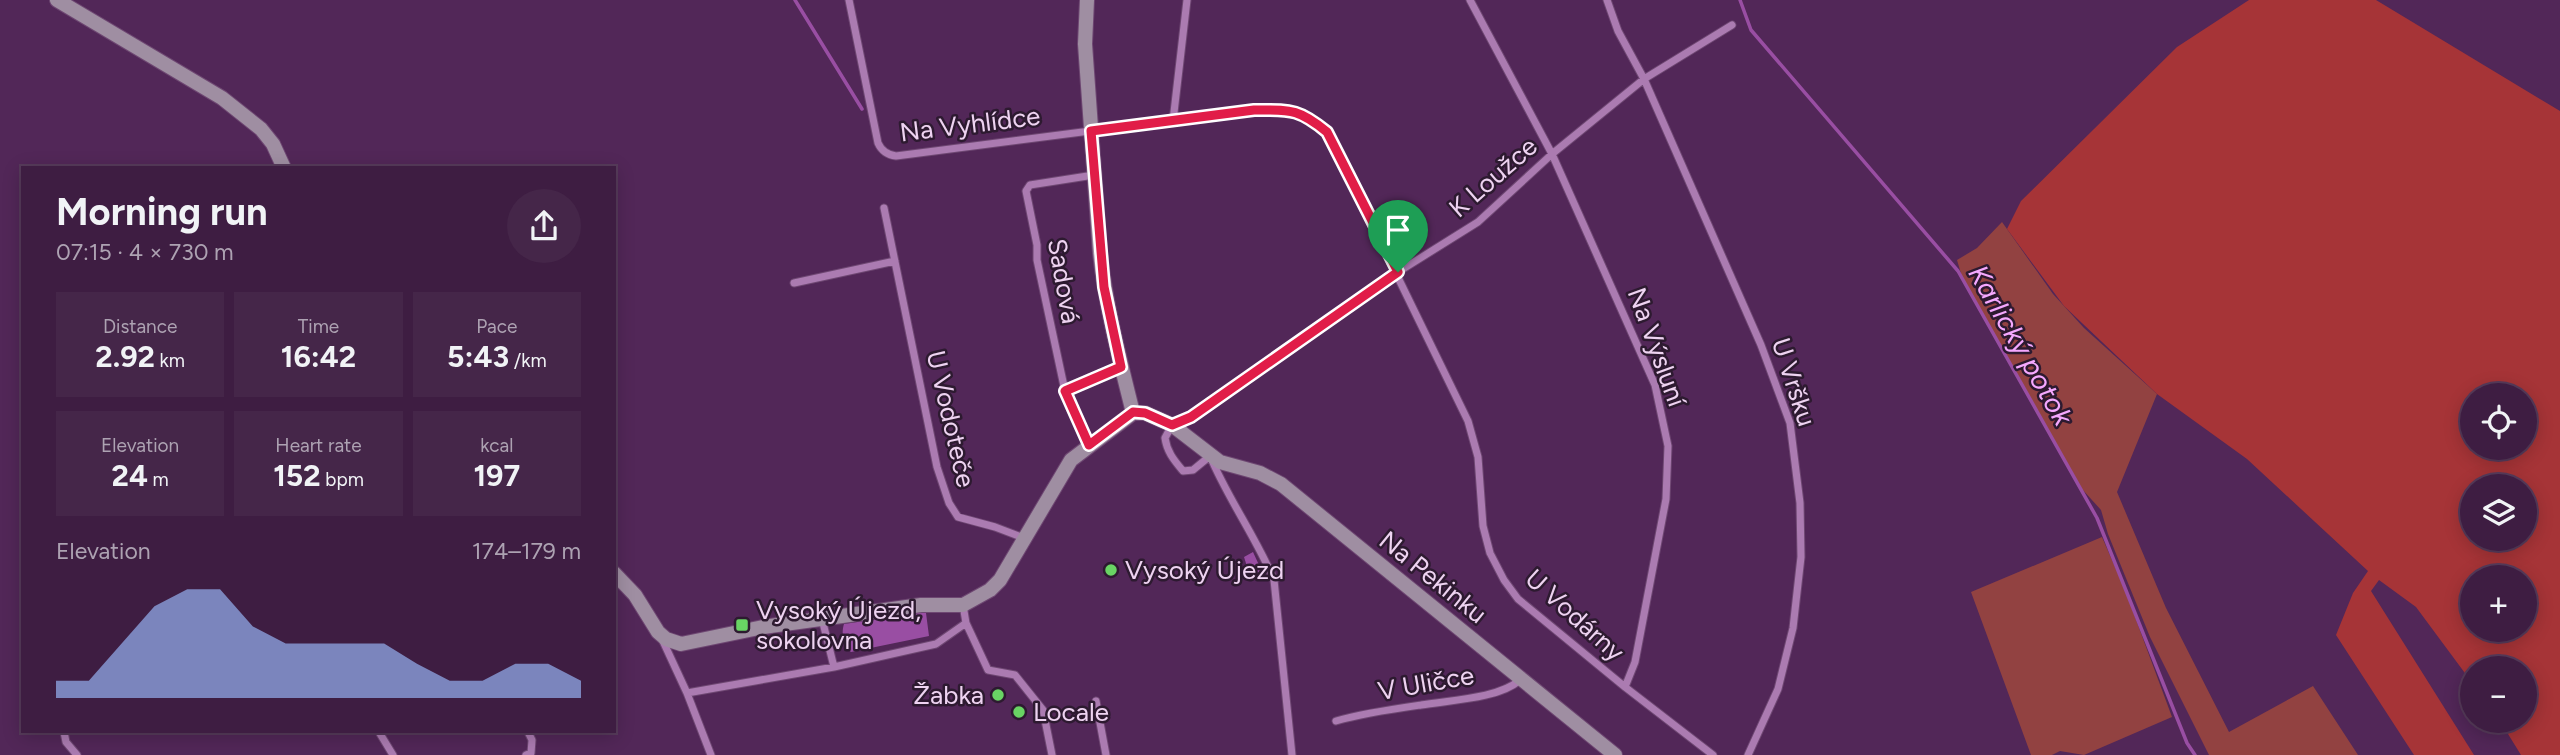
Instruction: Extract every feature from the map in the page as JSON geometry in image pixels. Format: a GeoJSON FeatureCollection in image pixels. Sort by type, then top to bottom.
{"type":"FeatureCollection","features":[{"type":"Feature","properties":{"kind":"street"},"geometry":{"type":"LineString","coordinates":[[57,0],[222,98],[261,129],[283,166]]}},
{"type":"Feature","properties":{"kind":"street","name":"Na Vyhlídce"},"geometry":{"type":"LineString","coordinates":[[849,0],[878,143],[886,153],[897,156],[1091,131]]}},
{"type":"Feature","properties":{"kind":"street"},"geometry":{"type":"LineString","coordinates":[[659,632],[673,642],[689,644],[763,627],[921,605],[963,605],[990,590],[1000,580],[1071,460],[1133,412],[1104,287],[1085,44],[1087,0]]}},
{"type":"Feature","properties":{"kind":"street"},"geometry":{"type":"LineString","coordinates":[[1173,121],[1187,0]]}},
{"type":"Feature","properties":{"kind":"street","name":"Na Výsluní"},"geometry":{"type":"LineString","coordinates":[[1470,0],[1552,154],[1655,385],[1668,446],[1666,499],[1635,662],[1625,687]]}},
{"type":"Feature","properties":{"kind":"street","name":"U Vršku"},"geometry":{"type":"LineString","coordinates":[[1607,0],[1618,32],[1644,79],[1761,345],[1790,423],[1800,503],[1801,557],[1793,628],[1778,689],[1748,755]]}},
{"type":"Feature","properties":{"kind":"street","name":"K Loužce"},"geometry":{"type":"LineString","coordinates":[[1172,425],[1191,417],[1398,272],[1478,222],[1552,154],[1644,79],[1732,25]]}},
{"type":"Feature","properties":{"kind":"street","name":"U Vodárny"},"geometry":{"type":"LineString","coordinates":[[1091,131],[1254,110],[1291,110],[1309,117],[1327,132],[1398,272],[1468,421],[1478,457],[1483,526],[1490,553],[1504,580],[1527,607],[1713,755]]}},
{"type":"Feature","properties":{"kind":"street","name":"Sadová"},"geometry":{"type":"LineString","coordinates":[[1089,445],[1065,391],[1037,260],[1037,244],[1026,191],[1030,184],[1094,175]]}},
{"type":"Feature","properties":{"kind":"street","name":"U Vodoteče"},"geometry":{"type":"LineString","coordinates":[[884,208],[930,439],[949,503],[958,517],[1024,538]]}},
{"type":"Feature","properties":{"kind":"street"},"geometry":{"type":"LineString","coordinates":[[794,283],[895,261]]}},
{"type":"Feature","properties":{"kind":"street"},"geometry":{"type":"LineString","coordinates":[[1065,391],[1121,367]]}},
{"type":"Feature","properties":{"kind":"street","name":"Na Pekinku"},"geometry":{"type":"LineString","coordinates":[[1133,412],[1145,413],[1172,425],[1220,462],[1260,474],[1281,484],[1615,755]]}},
{"type":"Feature","properties":{"kind":"street"},"geometry":{"type":"LineString","coordinates":[[1172,425],[1165,438],[1167,449],[1183,471],[1193,470],[1210,456],[1222,485],[1266,561],[1274,580],[1292,755]]}},
{"type":"Feature","properties":{"kind":"street"},"geometry":{"type":"LineString","coordinates":[[616,575],[631,590],[659,632],[711,755]]}},
{"type":"Feature","properties":{"kind":"street"},"geometry":{"type":"LineString","coordinates":[[963,605],[966,623],[988,670],[1015,675],[1042,710],[1052,755]]}},
{"type":"Feature","properties":{"kind":"street"},"geometry":{"type":"LineString","coordinates":[[822,619],[834,667]]}},
{"type":"Feature","properties":{"kind":"street"},"geometry":{"type":"LineString","coordinates":[[687,693],[834,667],[936,644],[966,623]]}},
{"type":"Feature","properties":{"kind":"street","name":"V Uličce"},"geometry":{"type":"LineString","coordinates":[[1336,721],[1474,697],[1511,688],[1520,680]]}},
{"type":"Feature","properties":{"kind":"street"},"geometry":{"type":"LineString","coordinates":[[1096,701],[1106,755]]}},
{"type":"Feature","properties":{"kind":"street"},"geometry":{"type":"LineString","coordinates":[[64,733],[66,742],[77,755]]}},
{"type":"Feature","properties":{"kind":"street"},"geometry":{"type":"LineString","coordinates":[[380,733],[393,755]]}},
{"type":"Feature","properties":{"kind":"street"},"geometry":{"type":"LineString","coordinates":[[526,755],[531,752],[532,740],[528,733]]}},
{"type":"Feature","properties":{"kind":"shaded area"},"geometry":{"type":"Polygon","coordinates":[[[2249,0],[2376,0],[2560,111],[2560,755],[2521,755],[2507,733],[2537,733],[2537,656],[2460,656],[2460,666],[2416,607],[2379,580],[2371,591],[2474,755],[2414,755],[2336,635],[2353,593],[2368,571],[2247,459],[2157,394],[2064,306],[2007,229],[2021,201],[2177,47],[2249,0]]]}},
{"type":"Feature","properties":{"kind":"shaded area"},"geometry":{"type":"Polygon","coordinates":[[[2002,222],[2053,294],[2084,328],[2157,394],[2117,492],[2166,608],[2229,732],[2313,686],[2358,755],[2209,755],[2150,637],[2108,534],[2101,510],[2082,489],[1962,277],[1957,260],[1977,248],[2002,222]]]}},
{"type":"Feature","properties":{"kind":"shaded area"},"geometry":{"type":"Polygon","coordinates":[[[2102,537],[2125,590],[2172,717],[2084,755],[2060,751],[2052,755],[2031,755],[1971,592],[2102,537]]]}},
{"type":"Feature","properties":{"kind":"shaded area"},"geometry":{"type":"Polygon","coordinates":[[[1253,552],[1264,576],[1259,580],[1251,579],[1244,557],[1253,552]]]}},
{"type":"Feature","properties":{"kind":"shaded area"},"geometry":{"type":"Polygon","coordinates":[[[926,613],[929,636],[851,652],[844,643],[844,624],[926,613]]]}},
{"type":"Feature","properties":{"kind":"waterway"},"geometry":{"type":"LineString","coordinates":[[795,0],[862,109]]}},
{"type":"Feature","properties":{"kind":"waterway","name":"Karlický potok"},"geometry":{"type":"LineString","coordinates":[[1740,0],[1751,30],[1958,271],[2097,518],[2187,743],[2195,755]]}},
{"type":"Feature","properties":{"kind":"place","name":"Vysoký Újezd"},"geometry":{"type":"Point","coordinates":[1111,570]}},
{"type":"Feature","properties":{"kind":"place","name":"Vysoký Újezd, sokolovna"},"geometry":{"type":"Point","coordinates":[742,625]}},
{"type":"Feature","properties":{"kind":"place","name":"Žabka"},"geometry":{"type":"Point","coordinates":[998,695]}},
{"type":"Feature","properties":{"kind":"place","name":"Locale"},"geometry":{"type":"Point","coordinates":[1019,712]}},
{"type":"Feature","properties":{"kind":"route"},"geometry":{"type":"LineString","coordinates":[[1254,110],[1291,110],[1309,117],[1327,132],[1398,272],[1191,417],[1172,425],[1145,413],[1133,412],[1089,445],[1065,391],[1121,367],[1104,287],[1091,131],[1254,110]]}}]}
